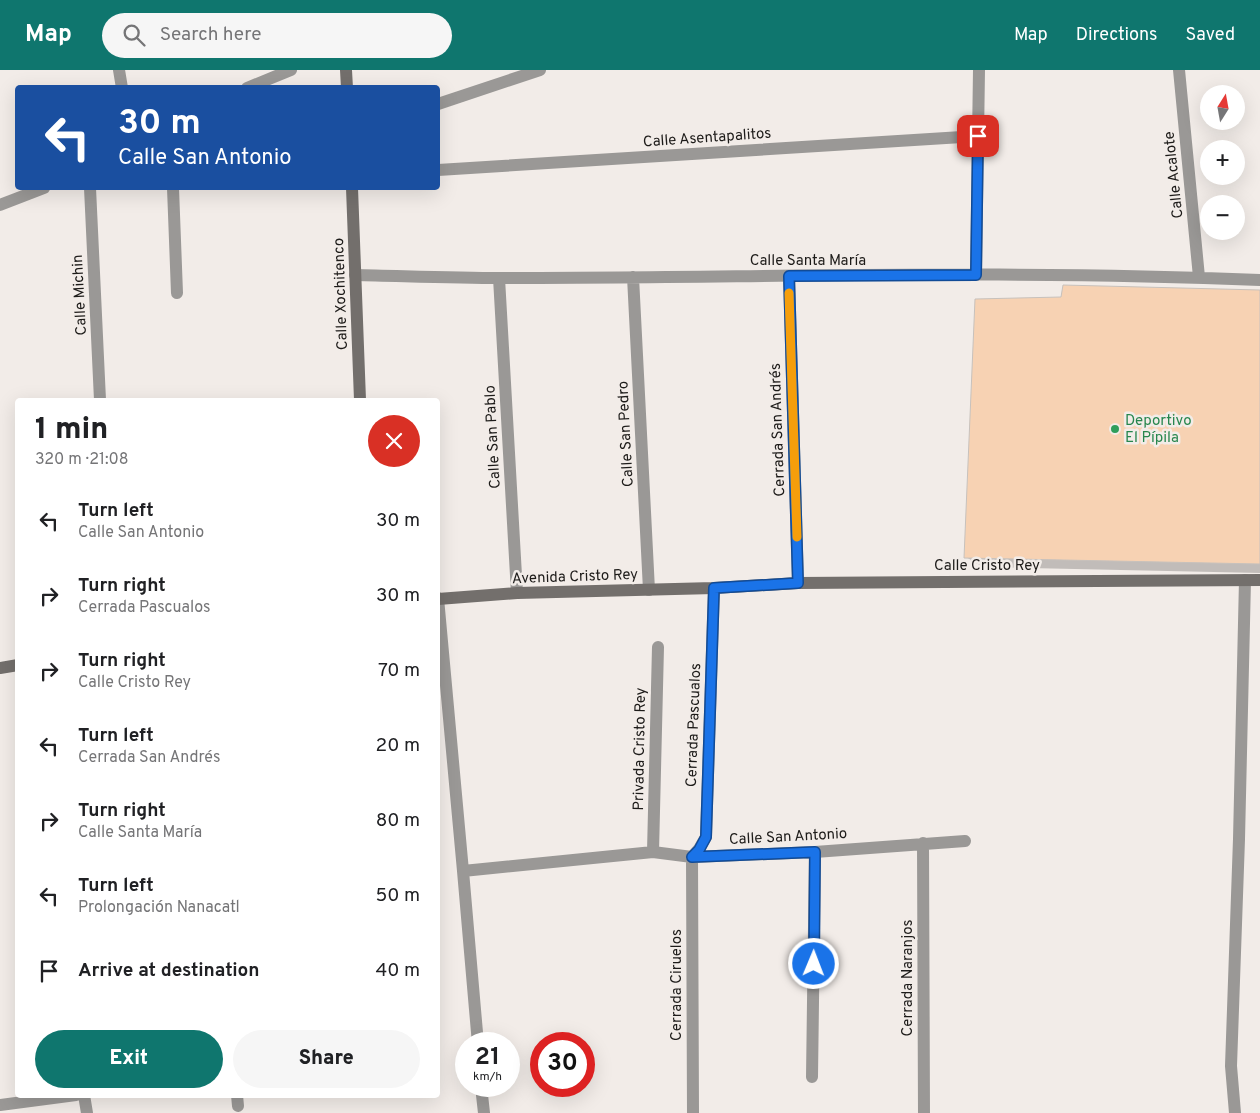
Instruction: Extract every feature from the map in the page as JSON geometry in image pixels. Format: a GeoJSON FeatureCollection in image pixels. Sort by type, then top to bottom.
{"type":"FeatureCollection","features":[{"type":"Feature","properties":{"kind":"street"},"geometry":{"type":"LineString","coordinates":[[119,70],[122,85]]}},
{"type":"Feature","properties":{"kind":"street"},"geometry":{"type":"LineString","coordinates":[[254,85],[291,70]]}},
{"type":"Feature","properties":{"kind":"street"},"geometry":{"type":"LineString","coordinates":[[346,70],[347,85]]}},
{"type":"Feature","properties":{"kind":"street"},"geometry":{"type":"LineString","coordinates":[[440,103],[540,70]]}},
{"type":"Feature","properties":{"kind":"street"},"geometry":{"type":"LineString","coordinates":[[976,275],[979,70]]}},
{"type":"Feature","properties":{"kind":"street","name":"Calle Acalote"},"geometry":{"type":"LineString","coordinates":[[1179,70],[1199,277]]}},
{"type":"Feature","properties":{"kind":"street","name":"Calle Asentapalitos"},"geometry":{"type":"LineString","coordinates":[[440,170],[978,136]]}},
{"type":"Feature","properties":{"kind":"street"},"geometry":{"type":"LineString","coordinates":[[0,206],[39,190]]}},
{"type":"Feature","properties":{"kind":"street","name":"Calle Michin"},"geometry":{"type":"LineString","coordinates":[[90,190],[100,398]]}},
{"type":"Feature","properties":{"kind":"street"},"geometry":{"type":"LineString","coordinates":[[173,190],[177,293]]}},
{"type":"Feature","properties":{"kind":"street","name":"Calle Xochitenco"},"geometry":{"type":"LineString","coordinates":[[352,190],[360,398]]}},
{"type":"Feature","properties":{"kind":"street","name":"Calle Santa María"},"geometry":{"type":"LineString","coordinates":[[355,275],[499,278],[976,275],[1199,277],[1260,280]]}},
{"type":"Feature","properties":{"kind":"street","name":"Cerrada San Andrés"},"geometry":{"type":"LineString","coordinates":[[789,276],[798,583]]}},
{"type":"Feature","properties":{"kind":"street","name":"Calle San Pedro"},"geometry":{"type":"LineString","coordinates":[[633,277],[649,590]]}},
{"type":"Feature","properties":{"kind":"street","name":"Calle San Pablo"},"geometry":{"type":"LineString","coordinates":[[499,278],[517,594]]}},
{"type":"Feature","properties":{"kind":"street"},"geometry":{"type":"LineString","coordinates":[[1235,1113],[1230,1066],[1239,838],[1245,580]]}},
{"type":"Feature","properties":{"kind":"street","name":"Calle Cristo Rey"},"geometry":{"type":"LineString","coordinates":[[714,588],[798,583],[1260,580]]}},
{"type":"Feature","properties":{"kind":"street","name":"Avenida Cristo Rey"},"geometry":{"type":"LineString","coordinates":[[440,598],[714,588]]}},
{"type":"Feature","properties":{"kind":"street","name":"Cerrada Pascualos"},"geometry":{"type":"LineString","coordinates":[[692,857],[699,850],[706,837],[714,588]]}},
{"type":"Feature","properties":{"kind":"street"},"geometry":{"type":"LineString","coordinates":[[440,619],[477,1032]]}},
{"type":"Feature","properties":{"kind":"street","name":"Privada Cristo Rey"},"geometry":{"type":"LineString","coordinates":[[653,852],[658,647]]}},
{"type":"Feature","properties":{"kind":"street"},"geometry":{"type":"LineString","coordinates":[[0,668],[15,666]]}},
{"type":"Feature","properties":{"kind":"street","name":"Calle San Antonio"},"geometry":{"type":"LineString","coordinates":[[464,870],[653,852],[692,857],[815,852],[965,841]]}},
{"type":"Feature","properties":{"kind":"street","name":"Cerrada Naranjos"},"geometry":{"type":"LineString","coordinates":[[923,843],[924,1113]]}},
{"type":"Feature","properties":{"kind":"street"},"geometry":{"type":"LineString","coordinates":[[812,1076],[815,852]]}},
{"type":"Feature","properties":{"kind":"street","name":"Cerrada Ciruelos"},"geometry":{"type":"LineString","coordinates":[[692,857],[693,1113]]}},
{"type":"Feature","properties":{"kind":"street"},"geometry":{"type":"LineString","coordinates":[[483,1097],[484,1113]]}},
{"type":"Feature","properties":{"kind":"street"},"geometry":{"type":"LineString","coordinates":[[0,1105],[53,1098]]}},
{"type":"Feature","properties":{"kind":"street"},"geometry":{"type":"LineString","coordinates":[[84,1098],[87,1113]]}},
{"type":"Feature","properties":{"kind":"building","name":"Deportivo El Pípila"},"geometry":{"type":"Polygon","coordinates":[[[1063,285],[1260,290],[1260,564],[964,558],[975,299],[1061,297],[1063,285]]]}},
{"type":"Feature","properties":{"kind":"slow traffic"},"geometry":{"type":"LineString","coordinates":[[789,293],[797,537]]}},
{"type":"Feature","properties":{"kind":"place","name":"Deportivo El Pípila"},"geometry":{"type":"Point","coordinates":[1115,429]}},
{"type":"Feature","properties":{"kind":"route"},"geometry":{"type":"LineString","coordinates":[[814,964],[815,852],[692,857],[699,850],[706,837],[714,588],[798,583],[789,276],[976,275],[978,136]]}}]}
